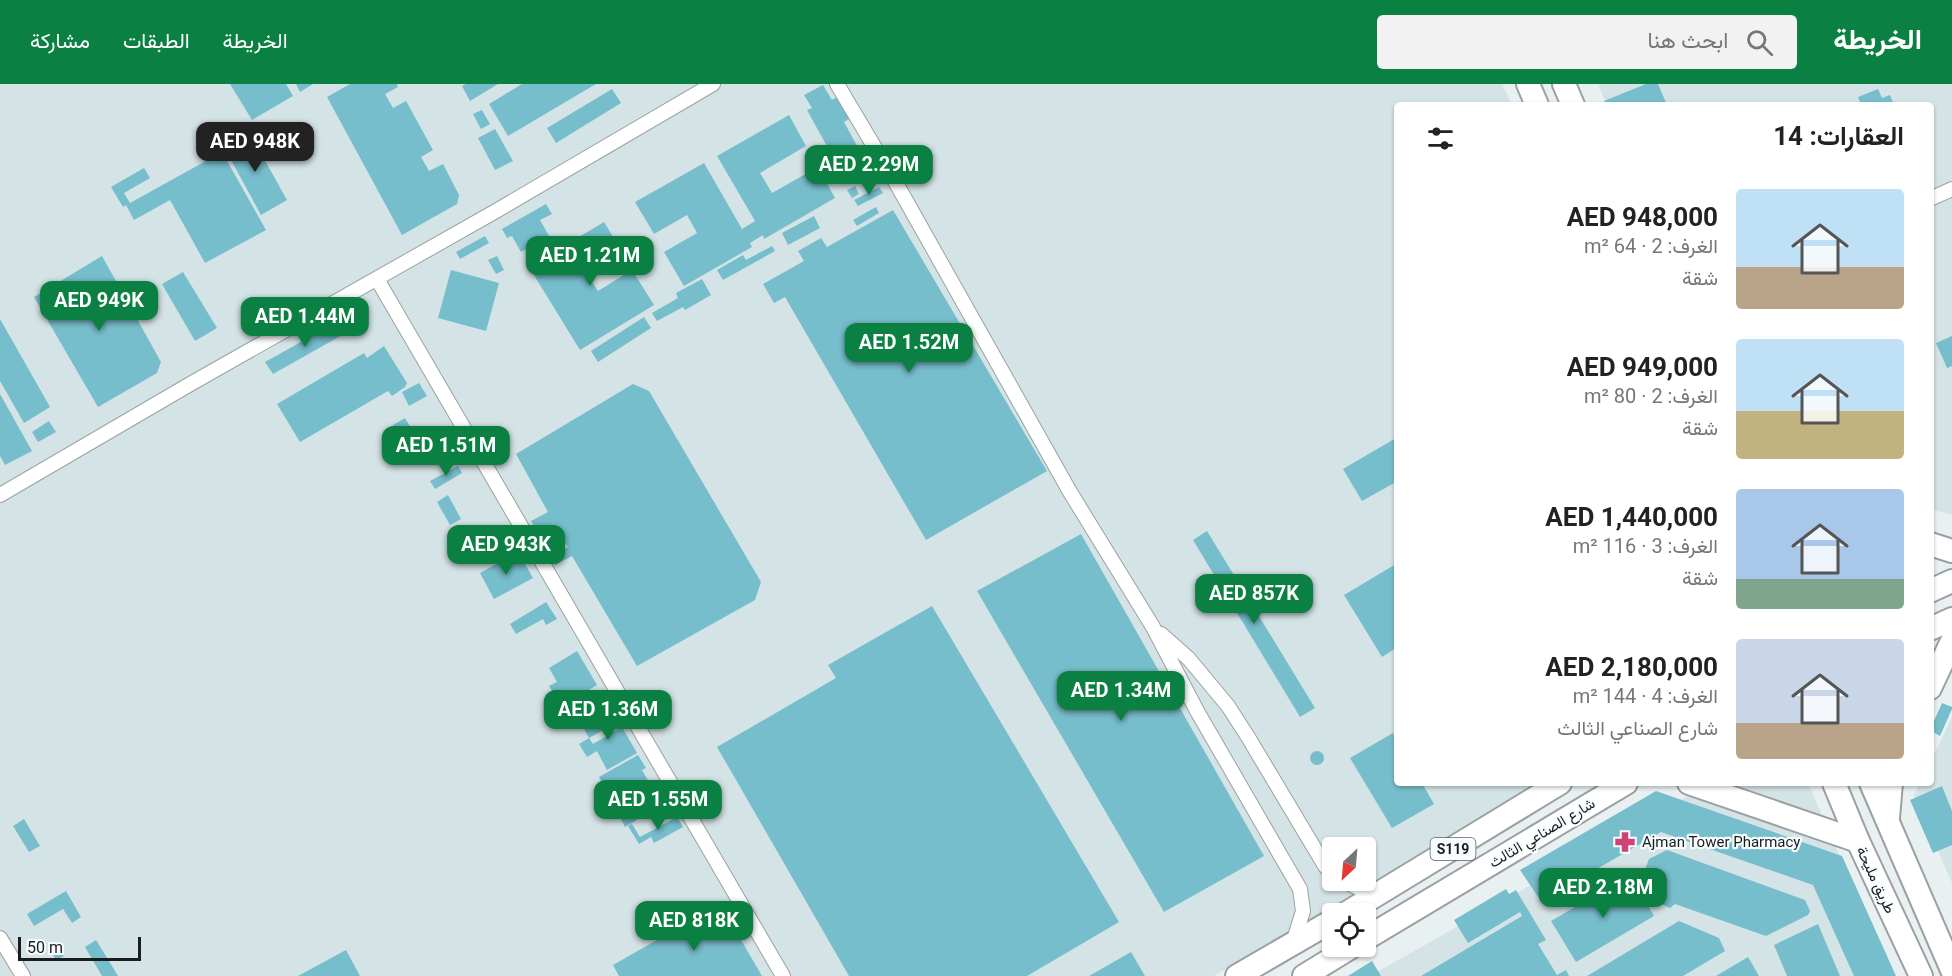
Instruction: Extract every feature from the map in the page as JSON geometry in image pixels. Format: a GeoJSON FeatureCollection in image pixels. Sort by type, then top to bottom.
{"type":"FeatureCollection","features":[{"type":"Feature","properties":{"kind":"main road"},"geometry":{"type":"LineString","coordinates":[[1564,84],[1573,102]]}},
{"type":"Feature","properties":{"kind":"main road"},"geometry":{"type":"LineString","coordinates":[[1934,545],[1952,550]]}},
{"type":"Feature","properties":{"kind":"main road"},"geometry":{"type":"LineString","coordinates":[[1934,589],[1952,581]]}},
{"type":"Feature","properties":{"kind":"main road"},"geometry":{"type":"LineString","coordinates":[[1934,627],[1952,619]]}},
{"type":"Feature","properties":{"kind":"main road"},"geometry":{"type":"LineString","coordinates":[[1934,679],[1952,641]]}},
{"type":"Feature","properties":{"kind":"main road","name":"S119"},"geometry":{"type":"LineString","coordinates":[[1364,903],[1555,786]]}},
{"type":"Feature","properties":{"kind":"main road","name":"شارع الصناعي الثالث"},"geometry":{"type":"LineString","coordinates":[[1376,932],[1621,786]]}},
{"type":"Feature","properties":{"kind":"main road"},"geometry":{"type":"LineString","coordinates":[[1698,786],[1858,841]]}},
{"type":"Feature","properties":{"kind":"main road","name":"طريق مليحة"},"geometry":{"type":"LineString","coordinates":[[1835,786],[1858,841],[1921,976]]}},
{"type":"Feature","properties":{"kind":"main road"},"geometry":{"type":"LineString","coordinates":[[1872,786],[1952,970]]}},
{"type":"Feature","properties":{"kind":"main road"},"geometry":{"type":"LineString","coordinates":[[1888,825],[1891,786]]}},
{"type":"Feature","properties":{"kind":"main road"},"geometry":{"type":"LineString","coordinates":[[1237,976],[1272,966],[1293,944],[1322,927]]}},
{"type":"Feature","properties":{"kind":"main road"},"geometry":{"type":"LineString","coordinates":[[1304,976],[1335,957]]}},
{"type":"Feature","properties":{"kind":"street"},"geometry":{"type":"LineString","coordinates":[[0,495],[496,212],[714,84]]}},
{"type":"Feature","properties":{"kind":"street"},"geometry":{"type":"LineString","coordinates":[[837,84],[900,189],[1070,492],[1153,627],[1197,711],[1300,889],[1303,911],[1293,944]]}},
{"type":"Feature","properties":{"kind":"street"},"geometry":{"type":"LineString","coordinates":[[1934,197],[1952,189]]}},
{"type":"Feature","properties":{"kind":"street"},"geometry":{"type":"LineString","coordinates":[[377,279],[783,976]]}},
{"type":"Feature","properties":{"kind":"street"},"geometry":{"type":"LineString","coordinates":[[1153,627],[1189,659],[1228,706],[1322,863]]}},
{"type":"Feature","properties":{"kind":"street"},"geometry":{"type":"LineString","coordinates":[[1368,891],[1379,894]]}},
{"type":"Feature","properties":{"kind":"street"},"geometry":{"type":"LineString","coordinates":[[0,938],[23,976]]}},
{"type":"Feature","properties":{"kind":"shaded area"},"geometry":{"type":"Polygon","coordinates":[[[0,84],[1502,84],[1511,102],[1394,102],[1394,786],[1544,786],[1376,883],[1376,837],[1322,837],[1322,891],[1362,891],[1341,903],[1322,903],[1322,914],[1214,976],[0,976],[0,84]]]}},
{"type":"Feature","properties":{"kind":"shaded area"},"geometry":{"type":"Polygon","coordinates":[[[1598,84],[1952,84],[1952,515],[1934,510],[1934,102],[1606,102],[1598,84]]]}},
{"type":"Feature","properties":{"kind":"shaded area"},"geometry":{"type":"Polygon","coordinates":[[[1952,717],[1952,883],[1914,795],[1918,786],[1934,786],[1934,755],[1952,717]]]}},
{"type":"Feature","properties":{"kind":"shaded area"},"geometry":{"type":"Polygon","coordinates":[[[1706,786],[1809,786],[1892,976],[1370,976],[1706,786]]]}},
{"type":"Feature","properties":{"kind":"building"},"geometry":{"type":"Polygon","coordinates":[[[230,84],[286,84],[293,96],[252,120],[230,84]]]}},
{"type":"Feature","properties":{"kind":"building"},"geometry":{"type":"Polygon","coordinates":[[[296,84],[313,84],[300,92],[296,84]]]}},
{"type":"Feature","properties":{"kind":"building"},"geometry":{"type":"Polygon","coordinates":[[[350,84],[397,84],[398,87],[385,94],[393,108],[406,101],[433,150],[421,157],[429,171],[443,164],[459,195],[457,204],[402,235],[327,97],[350,84]]]}},
{"type":"Feature","properties":{"kind":"building"},"geometry":{"type":"Polygon","coordinates":[[[498,84],[470,101],[462,86],[498,84]]]}},
{"type":"Feature","properties":{"kind":"building"},"geometry":{"type":"Polygon","coordinates":[[[522,84],[596,84],[508,136],[489,104],[522,84]]]}},
{"type":"Feature","properties":{"kind":"building"},"geometry":{"type":"Polygon","coordinates":[[[1646,84],[1658,84],[1666,102],[1604,102],[1646,84]]]}},
{"type":"Feature","properties":{"kind":"building"},"geometry":{"type":"Polygon","coordinates":[[[823,85],[832,100],[839,96],[851,118],[844,122],[868,166],[845,179],[807,110],[812,108],[804,95],[823,85]]]}},
{"type":"Feature","properties":{"kind":"building"},"geometry":{"type":"Polygon","coordinates":[[[612,89],[621,103],[556,143],[547,128],[612,89]]]}},
{"type":"Feature","properties":{"kind":"building"},"geometry":{"type":"Polygon","coordinates":[[[1878,89],[1882,98],[1890,95],[1893,102],[1860,102],[1858,97],[1878,89]]]}},
{"type":"Feature","properties":{"kind":"building"},"geometry":{"type":"Polygon","coordinates":[[[482,110],[490,124],[481,129],[473,114],[482,110]]]}},
{"type":"Feature","properties":{"kind":"building"},"geometry":{"type":"Polygon","coordinates":[[[789,115],[806,146],[760,173],[772,193],[818,167],[835,198],[764,239],[763,235],[750,243],[752,247],[684,286],[664,252],[697,233],[687,215],[654,234],[635,202],[704,163],[742,229],[755,221],[717,156],[789,115]]]}},
{"type":"Feature","properties":{"kind":"building"},"geometry":{"type":"Polygon","coordinates":[[[495,129],[513,161],[495,170],[478,138],[495,129]]]}},
{"type":"Feature","properties":{"kind":"building"},"geometry":{"type":"Polygon","coordinates":[[[248,130],[287,200],[261,215],[226,151],[231,149],[227,142],[248,130]]]}},
{"type":"Feature","properties":{"kind":"building"},"geometry":{"type":"Polygon","coordinates":[[[222,152],[266,230],[205,263],[170,200],[134,220],[126,205],[123,207],[111,187],[144,168],[150,178],[124,193],[130,203],[222,152]]]}},
{"type":"Feature","properties":{"kind":"building"},"geometry":{"type":"Polygon","coordinates":[[[855,186],[859,194],[852,198],[847,190],[855,186]]]}},
{"type":"Feature","properties":{"kind":"building"},"geometry":{"type":"Polygon","coordinates":[[[879,187],[883,193],[858,206],[854,200],[879,187]]]}},
{"type":"Feature","properties":{"kind":"building"},"geometry":{"type":"Polygon","coordinates":[[[546,204],[552,214],[540,220],[549,236],[521,252],[512,236],[507,238],[502,229],[546,204]]]}},
{"type":"Feature","properties":{"kind":"building"},"geometry":{"type":"Polygon","coordinates":[[[876,207],[879,213],[857,226],[853,220],[876,207]]]}},
{"type":"Feature","properties":{"kind":"building"},"geometry":{"type":"Polygon","coordinates":[[[893,210],[1047,471],[926,540],[785,297],[774,303],[763,284],[804,261],[798,251],[821,238],[827,247],[893,210]]]}},
{"type":"Feature","properties":{"kind":"building"},"geometry":{"type":"Polygon","coordinates":[[[814,216],[820,228],[788,245],[782,233],[814,216]]]}},
{"type":"Feature","properties":{"kind":"building"},"geometry":{"type":"Polygon","coordinates":[[[604,222],[624,255],[588,276],[598,291],[632,270],[654,305],[580,350],[529,267],[604,222]]]}},
{"type":"Feature","properties":{"kind":"building"},"geometry":{"type":"Polygon","coordinates":[[[485,236],[489,243],[460,259],[456,252],[485,236]]]}},
{"type":"Feature","properties":{"kind":"building"},"geometry":{"type":"Polygon","coordinates":[[[772,246],[775,251],[723,280],[717,270],[743,255],[746,260],[772,246]]]}},
{"type":"Feature","properties":{"kind":"building"},"geometry":{"type":"Polygon","coordinates":[[[102,256],[161,362],[157,373],[98,407],[34,297],[102,256]]]}},
{"type":"Feature","properties":{"kind":"building"},"geometry":{"type":"Polygon","coordinates":[[[497,256],[504,270],[496,274],[488,260],[497,256]]]}},
{"type":"Feature","properties":{"kind":"building"},"geometry":{"type":"Polygon","coordinates":[[[451,270],[499,283],[486,331],[438,318],[451,270]]]}},
{"type":"Feature","properties":{"kind":"building"},"geometry":{"type":"Polygon","coordinates":[[[183,272],[217,328],[195,341],[162,284],[183,272]]]}},
{"type":"Feature","properties":{"kind":"building"},"geometry":{"type":"Polygon","coordinates":[[[702,279],[711,295],[685,310],[683,307],[657,321],[652,313],[678,298],[676,293],[702,279]]]}},
{"type":"Feature","properties":{"kind":"building"},"geometry":{"type":"Polygon","coordinates":[[[644,317],[651,328],[598,362],[591,351],[644,317]]]}},
{"type":"Feature","properties":{"kind":"building"},"geometry":{"type":"Polygon","coordinates":[[[0,319],[50,407],[24,423],[0,381],[0,319]]]}},
{"type":"Feature","properties":{"kind":"building"},"geometry":{"type":"Polygon","coordinates":[[[337,322],[344,334],[273,374],[265,362],[337,322]]]}},
{"type":"Feature","properties":{"kind":"building"},"geometry":{"type":"Polygon","coordinates":[[[1952,336],[1952,366],[1947,368],[1936,343],[1952,336]]]}},
{"type":"Feature","properties":{"kind":"building"},"geometry":{"type":"Polygon","coordinates":[[[384,346],[407,383],[405,387],[392,396],[388,391],[300,442],[277,404],[364,353],[367,358],[384,346]]]}},
{"type":"Feature","properties":{"kind":"building"},"geometry":{"type":"Polygon","coordinates":[[[419,383],[427,396],[409,406],[402,392],[419,383]]]}},
{"type":"Feature","properties":{"kind":"building"},"geometry":{"type":"Polygon","coordinates":[[[633,384],[649,391],[761,582],[755,600],[637,666],[572,556],[555,565],[550,557],[568,547],[565,543],[549,552],[531,521],[548,512],[516,454],[633,384]]]}},
{"type":"Feature","properties":{"kind":"building"},"geometry":{"type":"Polygon","coordinates":[[[0,394],[32,451],[5,465],[0,456],[0,394]]]}},
{"type":"Feature","properties":{"kind":"building"},"geometry":{"type":"Polygon","coordinates":[[[405,418],[421,445],[409,452],[393,425],[405,418]]]}},
{"type":"Feature","properties":{"kind":"building"},"geometry":{"type":"Polygon","coordinates":[[[49,421],[56,432],[38,442],[32,432],[49,421]]]}},
{"type":"Feature","properties":{"kind":"building"},"geometry":{"type":"Polygon","coordinates":[[[1394,439],[1394,483],[1362,501],[1343,469],[1394,439]]]}},
{"type":"Feature","properties":{"kind":"building"},"geometry":{"type":"Polygon","coordinates":[[[458,466],[462,473],[435,489],[430,481],[458,466]]]}},
{"type":"Feature","properties":{"kind":"building"},"geometry":{"type":"Polygon","coordinates":[[[448,495],[461,519],[450,525],[437,502],[448,495]]]}},
{"type":"Feature","properties":{"kind":"building"},"geometry":{"type":"Polygon","coordinates":[[[1207,531],[1315,708],[1300,717],[1193,540],[1207,531]]]}},
{"type":"Feature","properties":{"kind":"building"},"geometry":{"type":"Polygon","coordinates":[[[488,534],[496,549],[474,561],[467,549],[476,544],[475,541],[488,534]]]}},
{"type":"Feature","properties":{"kind":"building"},"geometry":{"type":"Polygon","coordinates":[[[1081,534],[1264,856],[1164,912],[977,591],[1081,534]]]}},
{"type":"Feature","properties":{"kind":"building"},"geometry":{"type":"Polygon","coordinates":[[[518,552],[533,578],[494,599],[480,573],[518,552]]]}},
{"type":"Feature","properties":{"kind":"building"},"geometry":{"type":"Polygon","coordinates":[[[1394,565],[1394,649],[1382,657],[1344,595],[1394,565]]]}},
{"type":"Feature","properties":{"kind":"building"},"geometry":{"type":"Polygon","coordinates":[[[546,602],[557,619],[546,625],[543,619],[516,634],[510,624],[546,602]]]}},
{"type":"Feature","properties":{"kind":"building"},"geometry":{"type":"Polygon","coordinates":[[[932,606],[1119,922],[1027,976],[849,976],[717,747],[836,678],[828,665],[932,606]]]}},
{"type":"Feature","properties":{"kind":"building"},"geometry":{"type":"Polygon","coordinates":[[[577,651],[597,685],[561,707],[549,686],[557,682],[549,668],[577,651]]]}},
{"type":"Feature","properties":{"kind":"building"},"geometry":{"type":"Polygon","coordinates":[[[1942,703],[1952,707],[1940,736],[1934,732],[1934,721],[1942,703]]]}},
{"type":"Feature","properties":{"kind":"building"},"geometry":{"type":"Polygon","coordinates":[[[614,709],[620,721],[589,738],[583,727],[614,709]]]}},
{"type":"Feature","properties":{"kind":"building"},"geometry":{"type":"Polygon","coordinates":[[[622,727],[637,753],[607,770],[597,751],[587,757],[579,744],[589,738],[593,744],[622,727]]]}},
{"type":"Feature","properties":{"kind":"building"},"geometry":{"type":"Polygon","coordinates":[[[1393,733],[1394,786],[1424,786],[1434,804],[1392,828],[1350,758],[1393,733]]]}},
{"type":"Feature","properties":{"kind":"building"},"geometry":{"type":"Polygon","coordinates":[[[1317,751],[1322,753],[1324,758],[1322,763],[1317,765],[1312,763],[1310,758],[1312,753],[1317,751]]]}},
{"type":"Feature","properties":{"kind":"building"},"geometry":{"type":"Polygon","coordinates":[[[638,755],[646,768],[642,770],[653,789],[627,804],[637,820],[625,827],[599,777],[638,755]]]}},
{"type":"Feature","properties":{"kind":"building"},"geometry":{"type":"Polygon","coordinates":[[[1942,786],[1952,811],[1952,845],[1933,853],[1910,800],[1942,786]]]}},
{"type":"Feature","properties":{"kind":"building"},"geometry":{"type":"Polygon","coordinates":[[[657,789],[660,795],[633,810],[629,805],[657,789]]]}},
{"type":"Feature","properties":{"kind":"building"},"geometry":{"type":"Polygon","coordinates":[[[1656,791],[1842,856],[1896,976],[1854,976],[1813,885],[1661,832],[1541,901],[1520,870],[1656,791]]]}},
{"type":"Feature","properties":{"kind":"building"},"geometry":{"type":"Polygon","coordinates":[[[677,817],[683,827],[654,843],[651,837],[639,844],[628,826],[632,824],[640,837],[677,817]]]}},
{"type":"Feature","properties":{"kind":"building"},"geometry":{"type":"Polygon","coordinates":[[[24,819],[40,846],[29,852],[13,826],[24,819]]]}},
{"type":"Feature","properties":{"kind":"building"},"geometry":{"type":"Polygon","coordinates":[[[1667,850],[1805,900],[1810,911],[1808,915],[1766,936],[1675,904],[1670,908],[1661,904],[1644,872],[1649,859],[1667,850]]]}},
{"type":"Feature","properties":{"kind":"building"},"geometry":{"type":"Polygon","coordinates":[[[1630,875],[1654,916],[1576,962],[1551,921],[1630,875]]]}},
{"type":"Feature","properties":{"kind":"building"},"geometry":{"type":"Polygon","coordinates":[[[1506,889],[1509,894],[1516,890],[1546,940],[1538,944],[1557,975],[1566,970],[1569,976],[1421,976],[1522,916],[1520,912],[1468,943],[1454,920],[1506,889]]]}},
{"type":"Feature","properties":{"kind":"building"},"geometry":{"type":"Polygon","coordinates":[[[66,891],[81,917],[72,923],[63,909],[34,926],[27,914],[66,891]]]}},
{"type":"Feature","properties":{"kind":"building"},"geometry":{"type":"Polygon","coordinates":[[[720,904],[762,976],[619,976],[613,965],[720,904]]]}},
{"type":"Feature","properties":{"kind":"building"},"geometry":{"type":"Polygon","coordinates":[[[1679,921],[1719,938],[1725,951],[1683,976],[1587,976],[1679,921]]]}},
{"type":"Feature","properties":{"kind":"building"},"geometry":{"type":"Polygon","coordinates":[[[1818,924],[1840,976],[1787,976],[1774,945],[1818,924]]]}},
{"type":"Feature","properties":{"kind":"building"},"geometry":{"type":"Polygon","coordinates":[[[96,940],[118,976],[102,976],[85,947],[96,940]]]}},
{"type":"Feature","properties":{"kind":"building"},"geometry":{"type":"Polygon","coordinates":[[[59,948],[64,956],[56,960],[52,953],[59,948]]]}},
{"type":"Feature","properties":{"kind":"building"},"geometry":{"type":"Polygon","coordinates":[[[346,950],[360,976],[298,976],[346,950]]]}},
{"type":"Feature","properties":{"kind":"building"},"geometry":{"type":"Polygon","coordinates":[[[1131,952],[1145,976],[1089,976],[1131,952]]]}},
{"type":"Feature","properties":{"kind":"building"},"geometry":{"type":"Polygon","coordinates":[[[1748,957],[1759,976],[1716,976],[1748,957]]]}},
{"type":"Feature","properties":{"kind":"building"},"geometry":{"type":"Polygon","coordinates":[[[1372,961],[1381,976],[1348,976],[1372,961]]]}},
{"type":"Feature","properties":{"kind":"place","name":"Ajman Tower Pharmacy"},"geometry":{"type":"Point","coordinates":[1625,842]}}]}
